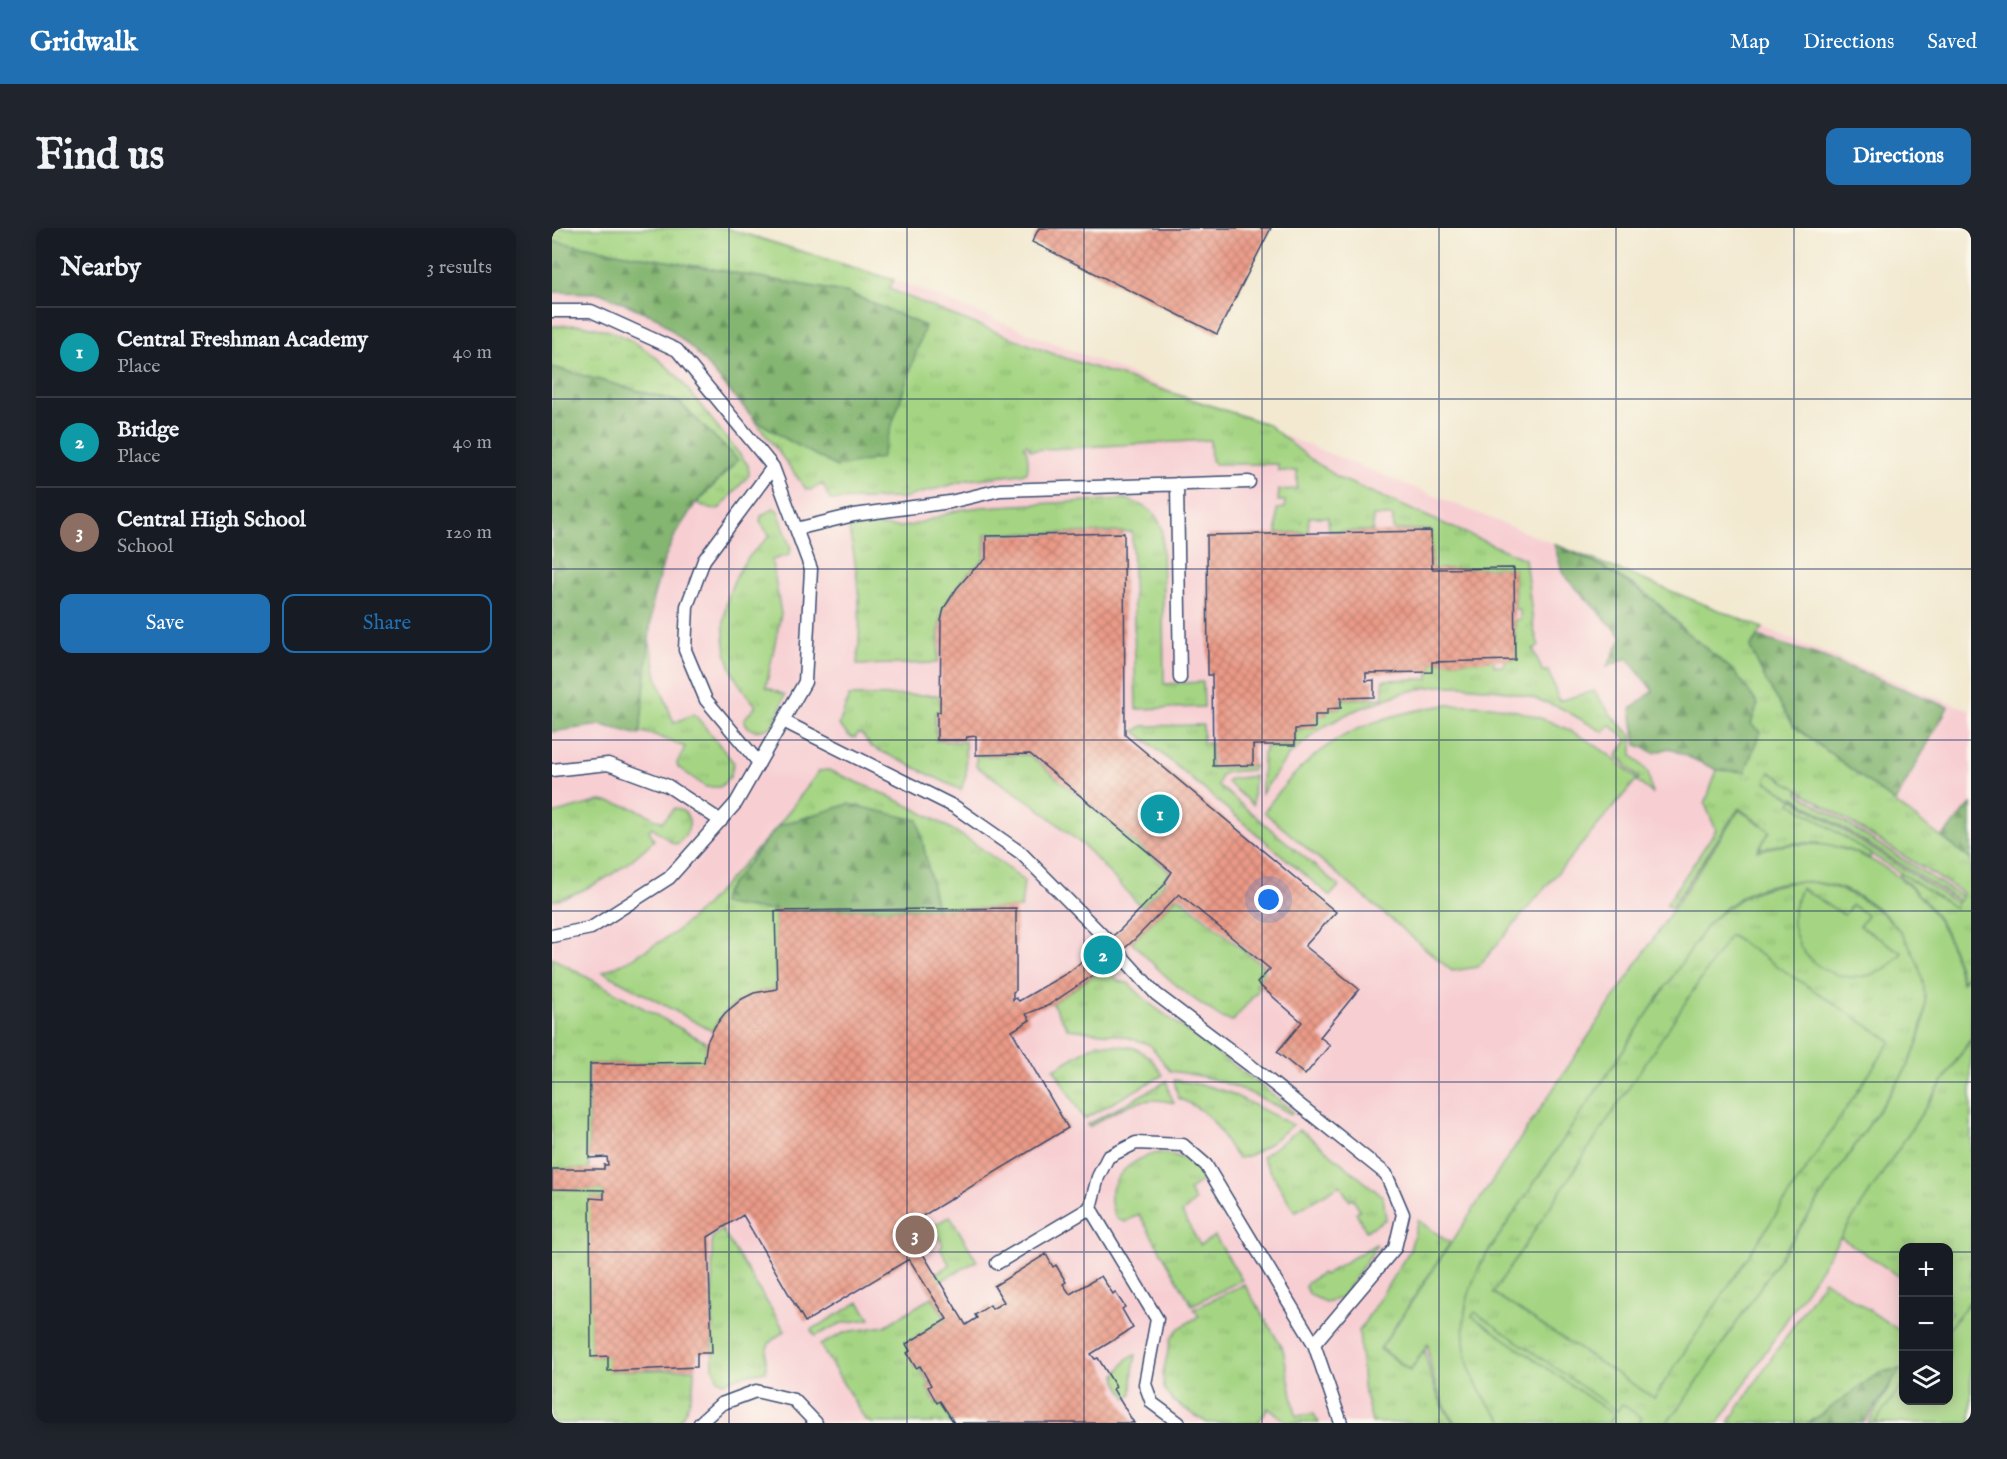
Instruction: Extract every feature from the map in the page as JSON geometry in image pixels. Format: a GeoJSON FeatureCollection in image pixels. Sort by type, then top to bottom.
{"type":"FeatureCollection","features":[{"type":"Feature","properties":{"kind":"lane"},"geometry":{"type":"LineString","coordinates":[[552,311],[591,312],[677,350],[773,467],[811,569],[805,682],[736,803],[669,878],[591,928],[552,936]]}},
{"type":"Feature","properties":{"kind":"lane"},"geometry":{"type":"LineString","coordinates":[[759,763],[706,700],[685,650],[687,606],[704,560],[773,467]]}},
{"type":"Feature","properties":{"kind":"lane"},"geometry":{"type":"LineString","coordinates":[[796,529],[854,515],[950,502],[1000,490],[1249,482]]}},
{"type":"Feature","properties":{"kind":"lane"},"geometry":{"type":"LineString","coordinates":[[1177,484],[1180,678]]}},
{"type":"Feature","properties":{"kind":"lane"},"geometry":{"type":"LineString","coordinates":[[783,721],[955,807],[1022,853],[1156,994],[1251,1066],[1386,1174],[1403,1214],[1395,1248],[1314,1344]]}},
{"type":"Feature","properties":{"kind":"lane"},"geometry":{"type":"LineString","coordinates":[[552,770],[608,764],[668,786],[721,821]]}},
{"type":"Feature","properties":{"kind":"lane"},"geometry":{"type":"LineString","coordinates":[[997,1263],[1090,1208],[1098,1177],[1108,1157],[1136,1143],[1183,1145],[1206,1165],[1314,1344],[1341,1423]]}},
{"type":"Feature","properties":{"kind":"lane"},"geometry":{"type":"LineString","coordinates":[[1090,1208],[1157,1319],[1145,1384],[1152,1403],[1179,1423]]}},
{"type":"Feature","properties":{"kind":"lane"},"geometry":{"type":"LineString","coordinates":[[705,1422],[721,1404],[756,1391],[794,1400],[816,1423]]}},
{"type":"Feature","properties":{"kind":"shaded area"},"geometry":{"type":"Polygon","coordinates":[[[552,228],[726,228],[909,285],[1971,711],[1971,1423],[552,1423],[552,228]]]}},
{"type":"Feature","properties":{"kind":"green space"},"geometry":{"type":"Polygon","coordinates":[[[552,228],[726,228],[894,280],[889,289],[947,313],[1059,356],[1267,424],[1308,457],[1339,478],[1525,559],[1534,630],[1539,646],[1533,649],[1543,672],[1548,670],[1559,701],[1594,691],[1611,715],[1632,736],[1632,755],[1648,772],[1652,793],[1637,781],[1639,778],[1617,756],[1628,740],[1610,725],[1603,732],[1561,708],[1527,696],[1493,689],[1439,686],[1402,693],[1351,712],[1320,729],[1288,756],[1262,793],[1265,747],[1295,745],[1295,729],[1315,728],[1315,715],[1327,715],[1327,709],[1341,708],[1341,699],[1383,698],[1383,680],[1429,679],[1432,662],[1494,660],[1494,666],[1504,666],[1505,660],[1515,660],[1515,620],[1520,619],[1520,610],[1515,609],[1514,568],[1432,569],[1431,530],[1393,530],[1393,516],[1373,516],[1373,531],[1329,531],[1328,517],[1309,517],[1308,532],[1277,533],[1277,509],[1285,508],[1285,501],[1278,501],[1279,490],[1297,489],[1297,471],[1278,471],[1278,464],[1215,464],[1211,460],[1210,440],[1031,450],[1027,444],[1024,445],[1028,458],[1027,472],[1021,474],[968,480],[903,498],[830,500],[823,484],[810,490],[806,489],[754,419],[837,467],[850,293],[552,241],[552,228]]]}},
{"type":"Feature","properties":{"kind":"green space"},"geometry":{"type":"Polygon","coordinates":[[[552,241],[849,293],[925,326],[881,458],[837,467],[754,419],[695,351],[658,318],[600,293],[552,292],[552,241]]]}},
{"type":"Feature","properties":{"kind":"green space"},"geometry":{"type":"Polygon","coordinates":[[[582,325],[607,330],[624,337],[664,364],[678,377],[748,465],[749,475],[720,508],[711,509],[697,503],[738,460],[679,402],[552,367],[552,326],[582,325]]]}},
{"type":"Feature","properties":{"kind":"green space"},"geometry":{"type":"Polygon","coordinates":[[[552,367],[679,402],[738,460],[695,504],[676,533],[664,560],[653,598],[640,735],[601,725],[552,732],[552,367]]]}},
{"type":"Feature","properties":{"kind":"green space"},"geometry":{"type":"Polygon","coordinates":[[[1125,499],[1152,512],[1162,529],[1164,684],[1203,682],[1204,707],[1136,709],[1132,532],[985,534],[984,559],[961,581],[944,609],[939,630],[937,663],[857,665],[860,630],[859,597],[849,529],[872,526],[901,527],[959,510],[982,507],[1125,499]]]}},
{"type":"Feature","properties":{"kind":"green space"},"geometry":{"type":"Polygon","coordinates":[[[774,508],[778,511],[791,549],[789,555],[772,560],[781,614],[766,687],[785,695],[775,724],[757,731],[749,728],[744,719],[756,706],[734,675],[725,647],[724,618],[731,589],[744,563],[770,536],[760,522],[761,516],[774,508]]]}},
{"type":"Feature","properties":{"kind":"green space"},"geometry":{"type":"Polygon","coordinates":[[[1554,544],[1763,628],[1750,647],[1794,726],[1971,860],[1971,969],[1962,981],[1947,934],[1940,922],[1933,911],[1899,875],[1901,873],[1954,907],[1963,893],[1799,790],[1791,803],[1871,854],[1870,858],[1841,848],[1816,843],[1789,844],[1759,849],[1770,831],[1739,808],[1671,908],[1666,905],[1716,830],[1705,804],[1717,770],[1745,771],[1751,724],[1682,627],[1654,600],[1631,583],[1606,569],[1554,544]]]}},
{"type":"Feature","properties":{"kind":"green space"},"geometry":{"type":"Polygon","coordinates":[[[1554,544],[1603,567],[1654,600],[1685,631],[1735,672],[1758,704],[1751,724],[1760,732],[1745,772],[1717,770],[1669,748],[1654,753],[1636,744],[1631,709],[1653,691],[1627,658],[1607,667],[1622,637],[1563,574],[1554,544]]]}},
{"type":"Feature","properties":{"kind":"green space"},"geometry":{"type":"Polygon","coordinates":[[[1758,637],[1824,657],[1948,707],[1895,802],[1794,726],[1768,685],[1750,647],[1758,637]]]}},
{"type":"Feature","properties":{"kind":"green space"},"geometry":{"type":"Polygon","coordinates":[[[649,640],[658,681],[674,723],[693,714],[696,716],[734,763],[730,777],[720,787],[706,787],[678,767],[677,763],[685,747],[655,735],[640,732],[649,640]]]}},
{"type":"Feature","properties":{"kind":"green space"},"geometry":{"type":"Polygon","coordinates":[[[937,695],[940,697],[940,711],[935,712],[936,741],[965,742],[966,775],[961,790],[870,746],[863,735],[858,733],[855,738],[849,736],[839,725],[849,696],[937,695]]]}},
{"type":"Feature","properties":{"kind":"green space"},"geometry":{"type":"Polygon","coordinates":[[[1447,705],[1498,707],[1556,724],[1590,742],[1637,779],[1478,967],[1452,971],[1264,812],[1302,767],[1343,736],[1390,717],[1447,705]]]}},
{"type":"Feature","properties":{"kind":"green space"},"geometry":{"type":"Polygon","coordinates":[[[1203,725],[1203,743],[1211,743],[1211,768],[1255,766],[1252,770],[1227,772],[1221,775],[1218,785],[1339,886],[1330,896],[1135,731],[1143,726],[1203,725]]]}},
{"type":"Feature","properties":{"kind":"green space"},"geometry":{"type":"Polygon","coordinates":[[[1029,755],[1170,872],[1163,881],[1165,883],[1141,907],[1084,846],[1036,806],[976,766],[976,756],[1029,755]]]}},
{"type":"Feature","properties":{"kind":"green space"},"geometry":{"type":"Polygon","coordinates":[[[828,770],[920,811],[979,847],[1024,881],[1021,908],[937,909],[918,820],[724,893],[722,904],[775,911],[777,989],[757,993],[739,1001],[723,1014],[712,1031],[603,972],[631,959],[673,934],[703,908],[778,826],[819,771],[828,770]]]}},
{"type":"Feature","properties":{"kind":"green space"},"geometry":{"type":"Polygon","coordinates":[[[1770,772],[1799,790],[1798,793],[1962,897],[1959,901],[1794,797],[1957,903],[1955,908],[1791,803],[1793,799],[1765,781],[1770,772]]]}},
{"type":"Feature","properties":{"kind":"green space"},"geometry":{"type":"Polygon","coordinates":[[[1254,776],[1253,805],[1227,782],[1230,779],[1254,776]]]}},
{"type":"Feature","properties":{"kind":"green space"},"geometry":{"type":"Polygon","coordinates":[[[600,801],[632,808],[662,822],[675,808],[682,811],[689,819],[688,829],[677,844],[652,827],[649,830],[654,840],[619,869],[594,885],[552,901],[552,814],[600,801]]]}},
{"type":"Feature","properties":{"kind":"green space"},"geometry":{"type":"Polygon","coordinates":[[[849,804],[918,820],[937,909],[775,911],[722,904],[724,893],[778,826],[849,804]]]}},
{"type":"Feature","properties":{"kind":"green space"},"geometry":{"type":"Polygon","coordinates":[[[1971,804],[1971,860],[1942,837],[1971,804]]]}},
{"type":"Feature","properties":{"kind":"green space"},"geometry":{"type":"Polygon","coordinates":[[[1739,810],[1770,831],[1757,851],[1802,844],[1824,845],[1845,850],[1865,857],[1885,868],[1919,896],[1933,913],[1947,937],[1962,983],[1971,970],[1971,1038],[1719,1423],[1666,1423],[1681,1406],[1905,1071],[1923,1026],[1925,997],[1919,967],[1906,941],[1889,918],[1867,901],[1841,889],[1813,882],[1784,883],[1755,890],[1729,905],[1707,925],[1482,1261],[1472,1283],[1466,1305],[1463,1326],[1464,1346],[1477,1386],[1489,1405],[1505,1423],[1456,1423],[1444,1405],[1436,1386],[1428,1344],[1410,1370],[1381,1348],[1739,810]]]}},
{"type":"Feature","properties":{"kind":"green space"},"geometry":{"type":"Polygon","coordinates":[[[1802,881],[1848,892],[1868,904],[1887,918],[1903,935],[1915,955],[1923,977],[1925,1001],[1919,1037],[1905,1071],[1681,1406],[1666,1423],[1505,1423],[1489,1405],[1477,1386],[1464,1346],[1463,1326],[1466,1305],[1472,1283],[1482,1261],[1707,925],[1729,906],[1750,894],[1761,889],[1802,881]]]}},
{"type":"Feature","properties":{"kind":"green space"},"geometry":{"type":"Polygon","coordinates":[[[1801,888],[1844,915],[1852,905],[1867,915],[1860,926],[1902,953],[1884,969],[1861,977],[1832,973],[1819,966],[1799,944],[1794,930],[1793,914],[1801,888]]]}},
{"type":"Feature","properties":{"kind":"green space"},"geometry":{"type":"Polygon","coordinates":[[[1178,896],[1264,967],[1265,971],[1256,985],[1260,988],[1233,1021],[1222,1018],[1190,996],[1160,971],[1132,942],[1178,896]]]}},
{"type":"Feature","properties":{"kind":"green space"},"geometry":{"type":"Polygon","coordinates":[[[1730,935],[1891,1041],[1654,1398],[1493,1293],[1730,935]]]}},
{"type":"Feature","properties":{"kind":"green space"},"geometry":{"type":"Polygon","coordinates":[[[552,958],[707,1043],[704,1062],[588,1064],[589,1169],[552,1169],[552,958]]]}},
{"type":"Feature","properties":{"kind":"green space"},"geometry":{"type":"Polygon","coordinates":[[[1111,964],[1118,973],[1114,977],[1118,981],[1128,983],[1149,1003],[1266,1089],[1293,1112],[1291,1114],[1247,1091],[1219,1081],[1170,1071],[1152,1047],[1146,1043],[1119,1035],[1068,1029],[1052,1003],[1111,964]]]}},
{"type":"Feature","properties":{"kind":"green space"},"geometry":{"type":"Polygon","coordinates":[[[1971,1039],[1971,1423],[1868,1423],[1899,1371],[1899,1405],[1953,1405],[1953,1243],[1899,1243],[1899,1276],[1840,1237],[1971,1039]]]}},
{"type":"Feature","properties":{"kind":"green space"},"geometry":{"type":"Polygon","coordinates":[[[1098,1043],[1135,1048],[1150,1057],[1163,1075],[1084,1119],[1054,1069],[1098,1043]]]}},
{"type":"Feature","properties":{"kind":"green space"},"geometry":{"type":"Polygon","coordinates":[[[1174,1080],[1230,1093],[1293,1125],[1260,1150],[1238,1158],[1207,1115],[1178,1098],[1174,1080]]]}},
{"type":"Feature","properties":{"kind":"green space"},"geometry":{"type":"Polygon","coordinates":[[[1167,1081],[1174,1103],[1161,1100],[1139,1102],[1119,1109],[1089,1127],[1087,1125],[1167,1081]]]}},
{"type":"Feature","properties":{"kind":"green space"},"geometry":{"type":"Polygon","coordinates":[[[1298,1130],[1305,1133],[1383,1197],[1386,1219],[1366,1231],[1356,1212],[1360,1210],[1353,1198],[1349,1200],[1340,1185],[1295,1212],[1262,1157],[1298,1130]]]}},
{"type":"Feature","properties":{"kind":"green space"},"geometry":{"type":"Polygon","coordinates":[[[1158,1153],[1184,1159],[1205,1175],[1204,1179],[1189,1191],[1195,1201],[1182,1213],[1200,1245],[1215,1236],[1242,1280],[1192,1305],[1139,1214],[1125,1222],[1117,1219],[1112,1207],[1113,1186],[1119,1176],[1136,1161],[1158,1153]]]}},
{"type":"Feature","properties":{"kind":"green space"},"geometry":{"type":"Polygon","coordinates":[[[552,1189],[604,1190],[604,1199],[591,1198],[591,1357],[608,1356],[609,1371],[694,1369],[690,1398],[678,1423],[552,1423],[552,1189]]]}},
{"type":"Feature","properties":{"kind":"green space"},"geometry":{"type":"Polygon","coordinates":[[[950,1216],[977,1261],[939,1282],[934,1274],[950,1265],[940,1248],[943,1245],[933,1226],[950,1216]]]}},
{"type":"Feature","properties":{"kind":"green space"},"geometry":{"type":"Polygon","coordinates":[[[1418,1220],[1450,1243],[1380,1349],[1410,1371],[1425,1350],[1435,1388],[1454,1423],[1372,1423],[1363,1386],[1359,1331],[1410,1250],[1418,1220]]]}},
{"type":"Feature","properties":{"kind":"green space"},"geometry":{"type":"Polygon","coordinates":[[[722,1230],[785,1331],[773,1339],[768,1347],[766,1371],[747,1374],[723,1382],[718,1379],[713,1368],[712,1238],[722,1230]]]}},
{"type":"Feature","properties":{"kind":"green space"},"geometry":{"type":"Polygon","coordinates":[[[1376,1244],[1342,1298],[1325,1302],[1310,1295],[1305,1287],[1308,1282],[1376,1244]]]}},
{"type":"Feature","properties":{"kind":"green space"},"geometry":{"type":"Polygon","coordinates":[[[1824,1280],[1899,1330],[1899,1369],[1880,1372],[1809,1423],[1728,1423],[1824,1280]]]}},
{"type":"Feature","properties":{"kind":"green space"},"geometry":{"type":"Polygon","coordinates":[[[1244,1284],[1283,1349],[1296,1416],[1314,1414],[1319,1423],[1289,1423],[1268,1408],[1258,1423],[1207,1423],[1173,1401],[1164,1388],[1163,1373],[1171,1339],[1178,1329],[1199,1316],[1194,1309],[1244,1284]]]}},
{"type":"Feature","properties":{"kind":"green space"},"geometry":{"type":"Polygon","coordinates":[[[932,1297],[946,1319],[906,1343],[909,1350],[907,1352],[930,1385],[927,1388],[936,1404],[940,1402],[953,1423],[873,1423],[866,1421],[820,1345],[846,1332],[885,1326],[932,1297]]]}},
{"type":"Feature","properties":{"kind":"green space"},"geometry":{"type":"Polygon","coordinates":[[[1971,1300],[1971,1423],[1874,1423],[1899,1390],[1899,1405],[1953,1405],[1953,1323],[1971,1300]]]}},
{"type":"Feature","properties":{"kind":"green space"},"geometry":{"type":"Polygon","coordinates":[[[859,1302],[870,1319],[842,1323],[815,1336],[811,1330],[859,1302]]]}},
{"type":"Feature","properties":{"kind":"green space"},"geometry":{"type":"Polygon","coordinates":[[[1475,1312],[1617,1411],[1622,1404],[1642,1418],[1639,1423],[1609,1423],[1614,1415],[1472,1316],[1475,1312]]]}},
{"type":"Feature","properties":{"kind":"green space"},"geometry":{"type":"Polygon","coordinates":[[[1136,1355],[1132,1394],[1127,1398],[1116,1375],[1128,1358],[1136,1355]]]}},
{"type":"Feature","properties":{"kind":"green space"},"geometry":{"type":"Polygon","coordinates":[[[1899,1369],[1864,1423],[1809,1423],[1880,1372],[1899,1369]]]}},
{"type":"Feature","properties":{"kind":"building"},"geometry":{"type":"Polygon","coordinates":[[[1039,228],[1271,228],[1217,334],[1032,242],[1039,228]]]}},
{"type":"Feature","properties":{"kind":"building"},"geometry":{"type":"Polygon","coordinates":[[[1431,531],[1432,569],[1514,568],[1515,660],[1432,662],[1432,672],[1366,673],[1366,681],[1374,680],[1374,697],[1341,698],[1341,708],[1327,709],[1327,715],[1315,715],[1315,728],[1295,729],[1295,745],[1253,745],[1253,765],[1213,766],[1212,675],[1208,675],[1207,535],[1431,531]]]}},
{"type":"Feature","properties":{"kind":"building"},"geometry":{"type":"Polygon","coordinates":[[[1124,533],[1125,735],[1336,912],[1305,946],[1359,989],[1320,1037],[1330,1045],[1305,1075],[1277,1052],[1302,1022],[1257,983],[1270,969],[1179,894],[1135,939],[1098,972],[1049,1005],[1026,1014],[1030,1020],[1012,1031],[1068,1128],[906,1226],[966,1325],[977,1318],[975,1315],[990,1305],[992,1309],[1004,1302],[994,1286],[1046,1254],[1053,1267],[1056,1265],[1066,1282],[1063,1284],[1070,1294],[1101,1276],[1125,1307],[1122,1309],[1133,1328],[1091,1354],[1095,1359],[1098,1358],[1116,1387],[1113,1389],[1134,1423],[954,1423],[940,1401],[937,1403],[928,1387],[931,1385],[920,1366],[916,1368],[907,1353],[910,1351],[906,1344],[947,1319],[909,1259],[805,1322],[743,1215],[708,1237],[712,1353],[697,1353],[697,1367],[608,1371],[608,1356],[591,1357],[590,1198],[604,1199],[604,1190],[552,1189],[552,1169],[604,1169],[604,1165],[608,1165],[607,1157],[589,1158],[590,1064],[704,1062],[707,1042],[725,1013],[742,999],[754,993],[777,989],[775,911],[1016,908],[1016,990],[1013,992],[1013,1000],[1016,998],[1019,1001],[1069,972],[1121,929],[1166,883],[1172,872],[1030,754],[976,755],[976,736],[967,737],[966,740],[937,740],[937,712],[940,712],[941,621],[944,608],[957,588],[986,559],[986,536],[1124,533]]]}},
{"type":"Feature","properties":{"kind":"place","name":"Central Freshman Academy"},"geometry":{"type":"Point","coordinates":[1160,814]}},
{"type":"Feature","properties":{"kind":"place","name":"Bridge"},"geometry":{"type":"Point","coordinates":[1103,955]}},
{"type":"Feature","properties":{"kind":"place","name":"Central High School"},"geometry":{"type":"Point","coordinates":[915,1235]}}]}
